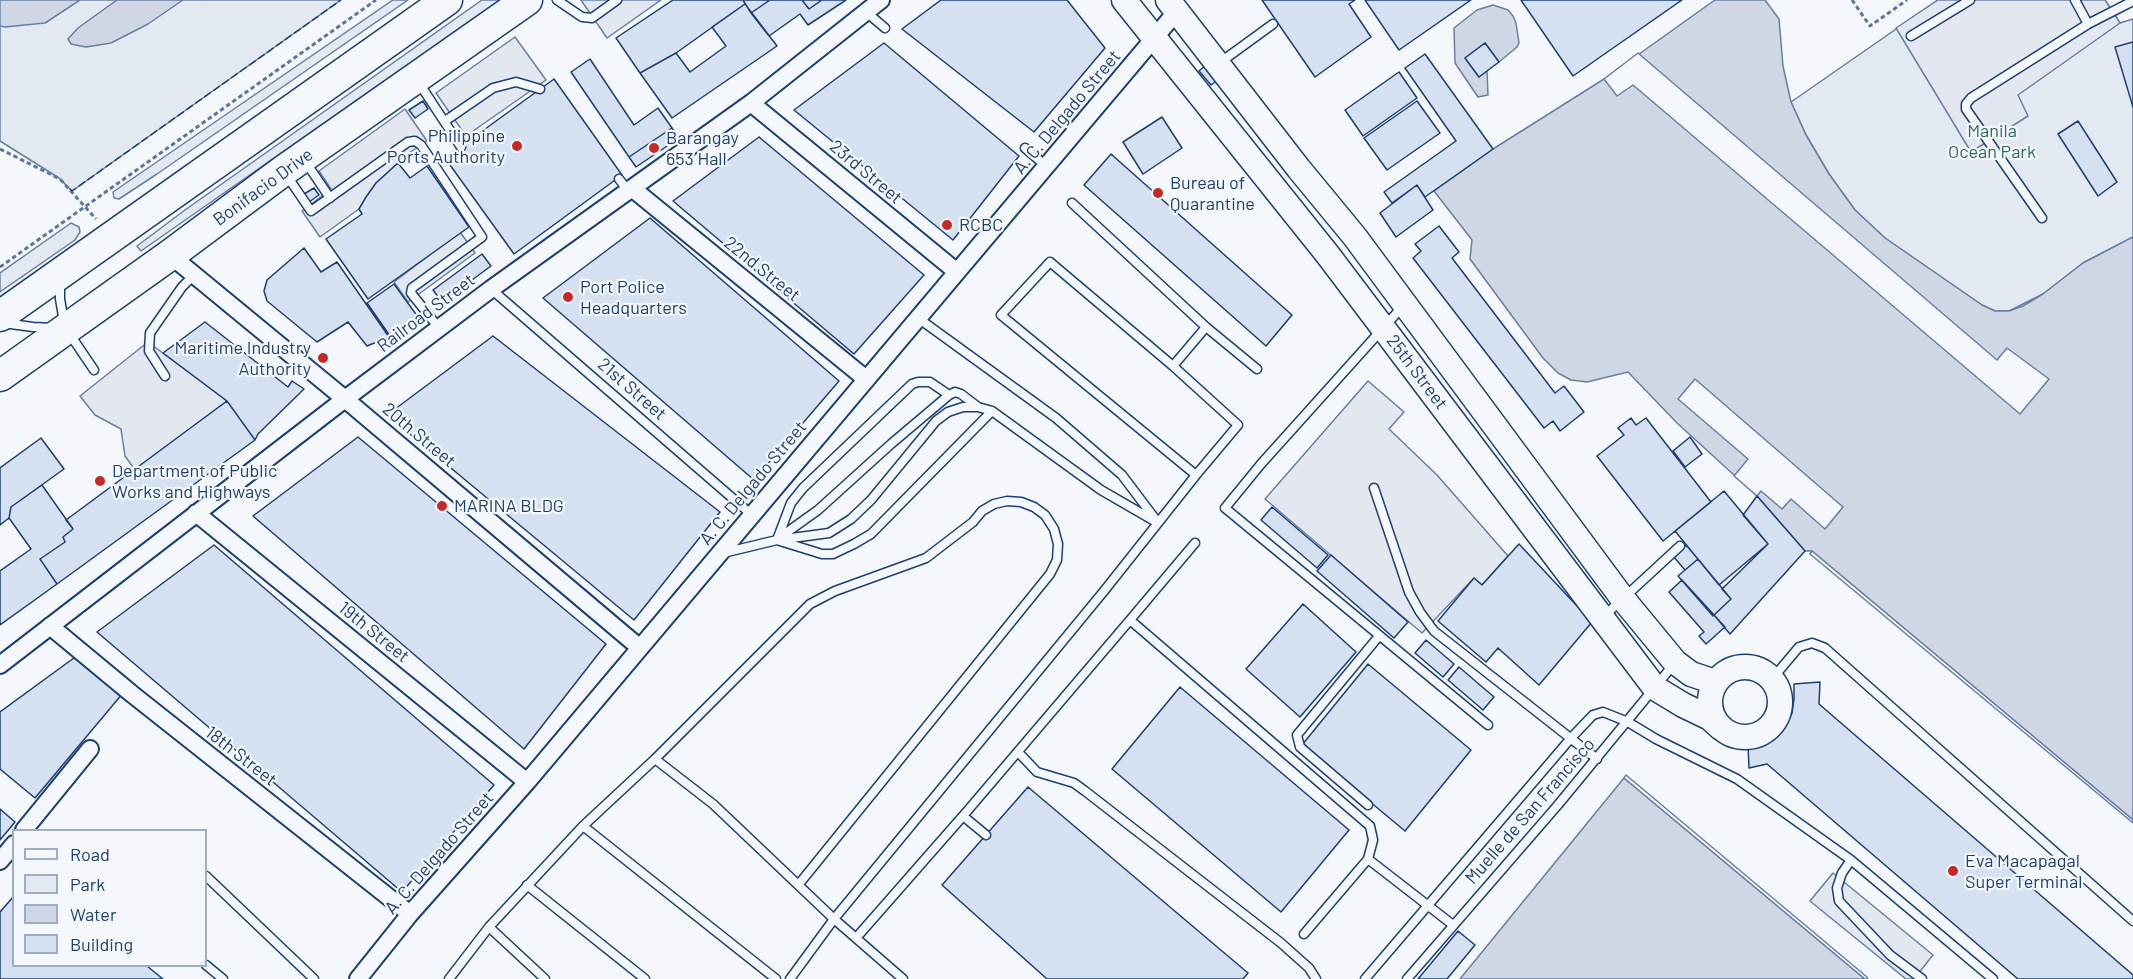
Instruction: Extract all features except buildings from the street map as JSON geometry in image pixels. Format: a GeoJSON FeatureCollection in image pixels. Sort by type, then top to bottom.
{"type":"FeatureCollection","features":[{"type":"Feature","properties":{"kind":"highway"},"geometry":{"type":"LineString","coordinates":[[0,316],[447,0]]}},
{"type":"Feature","properties":{"kind":"highway","name":"Bonifacio Drive"},"geometry":{"type":"LineString","coordinates":[[0,376],[293,164],[527,0]]}},
{"type":"Feature","properties":{"kind":"street","name":"Railroad Street"},"geometry":{"type":"LineString","coordinates":[[0,665],[345,399],[627,186],[751,103],[881,0]]}},
{"type":"Feature","properties":{"kind":"street","name":"25th Street"},"geometry":{"type":"LineString","coordinates":[[1124,0],[1306,228],[1655,688],[1710,718],[1721,728],[1736,736],[1748,737],[1759,734],[1776,718],[1780,701],[1778,689],[1772,680]]}},
{"type":"Feature","properties":{"kind":"street","name":"25th Street"},"geometry":{"type":"LineString","coordinates":[[1172,6],[1405,303],[1623,599],[1675,662],[1691,674],[1715,682]]}},
{"type":"Feature","properties":{"kind":"street","name":"A. C. Delgado Street"},"geometry":{"type":"LineString","coordinates":[[358,979],[1154,39],[1172,6]]}},
{"type":"Feature","properties":{"kind":"street","name":"23rd Street"},"geometry":{"type":"LineString","coordinates":[[751,103],[957,272]]}},
{"type":"Feature","properties":{"kind":"street","name":"22nd Street"},"geometry":{"type":"LineString","coordinates":[[627,186],[867,379]]}},
{"type":"Feature","properties":{"kind":"street"},"geometry":{"type":"LineString","coordinates":[[1306,228],[1331,208]]}},
{"type":"Feature","properties":{"kind":"street","name":"20th Street"},"geometry":{"type":"LineString","coordinates":[[170,255],[640,648]]}},
{"type":"Feature","properties":{"kind":"street","name":"19th Street"},"geometry":{"type":"LineString","coordinates":[[196,513],[527,782]]}},
{"type":"Feature","properties":{"kind":"street","name":"18th Street"},"geometry":{"type":"LineString","coordinates":[[50,626],[132,694],[411,914]]}},
{"type":"Feature","properties":{"kind":"street"},"geometry":{"type":"LineString","coordinates":[[1721,728],[1715,720],[1709,701],[1715,682],[1727,671],[1743,666],[1759,669],[1772,680]]}},
{"type":"Feature","properties":{"kind":"street"},"geometry":{"type":"LineString","coordinates":[[26,829],[90,749]]}},
{"type":"Feature","properties":{"kind":"street"},"geometry":{"type":"LineString","coordinates":[[0,861],[12,846]]}},
{"type":"Feature","properties":{"kind":"lane"},"geometry":{"type":"LineString","coordinates":[[557,0],[582,17],[592,18],[617,0]]}},
{"type":"Feature","properties":{"kind":"lane"},"geometry":{"type":"LineString","coordinates":[[1911,36],[1970,0]]}},
{"type":"Feature","properties":{"kind":"lane"},"geometry":{"type":"LineString","coordinates":[[2075,0],[2088,24]]}},
{"type":"Feature","properties":{"kind":"lane"},"geometry":{"type":"LineString","coordinates":[[2042,218],[1966,109],[1966,104],[1971,98],[2088,24],[2133,1]]}},
{"type":"Feature","properties":{"kind":"lane"},"geometry":{"type":"LineString","coordinates":[[865,11],[885,28]]}},
{"type":"Feature","properties":{"kind":"lane"},"geometry":{"type":"LineString","coordinates":[[1218,64],[1273,24]]}},
{"type":"Feature","properties":{"kind":"lane"},"geometry":{"type":"LineString","coordinates":[[415,78],[461,147]]}},
{"type":"Feature","properties":{"kind":"lane"},"geometry":{"type":"LineString","coordinates":[[445,121],[492,88],[516,82],[540,89]]}},
{"type":"Feature","properties":{"kind":"lane"},"geometry":{"type":"LineString","coordinates":[[293,164],[312,211],[408,142],[415,141],[421,145],[482,237],[412,288],[411,293],[439,328]]}},
{"type":"Feature","properties":{"kind":"lane"},"geometry":{"type":"LineString","coordinates":[[1025,148],[1046,166]]}},
{"type":"Feature","properties":{"kind":"lane"},"geometry":{"type":"LineString","coordinates":[[293,164],[330,198]]}},
{"type":"Feature","properties":{"kind":"lane"},"geometry":{"type":"LineString","coordinates":[[1072,203],[1206,327],[1257,369]]}},
{"type":"Feature","properties":{"kind":"lane"},"geometry":{"type":"LineString","coordinates":[[790,979],[834,919],[1238,425],[1173,366],[1050,262],[1001,315],[1196,475]]}},
{"type":"Feature","properties":{"kind":"lane"},"geometry":{"type":"LineString","coordinates":[[61,273],[60,299],[65,328],[94,370]]}},
{"type":"Feature","properties":{"kind":"lane"},"geometry":{"type":"LineString","coordinates":[[165,376],[149,351],[150,333],[182,287],[194,274]]}},
{"type":"Feature","properties":{"kind":"lane","name":"21st Street"},"geometry":{"type":"LineString","coordinates":[[491,289],[752,515]]}},
{"type":"Feature","properties":{"kind":"lane"},"geometry":{"type":"LineString","coordinates":[[1405,303],[1225,508],[1488,725]]}},
{"type":"Feature","properties":{"kind":"lane"},"geometry":{"type":"LineString","coordinates":[[918,318],[1056,418],[1122,475],[1158,523]]}},
{"type":"Feature","properties":{"kind":"lane"},"geometry":{"type":"LineString","coordinates":[[0,322],[33,327],[65,328]]}},
{"type":"Feature","properties":{"kind":"lane"},"geometry":{"type":"LineString","coordinates":[[1173,366],[1206,327]]}},
{"type":"Feature","properties":{"kind":"lane"},"geometry":{"type":"LineString","coordinates":[[777,540],[791,503],[803,488],[912,384],[930,382],[949,395]]}},
{"type":"Feature","properties":{"kind":"lane"},"geometry":{"type":"LineString","coordinates":[[777,540],[818,510],[949,395],[955,392],[961,394],[978,407]]}},
{"type":"Feature","properties":{"kind":"lane"},"geometry":{"type":"LineString","coordinates":[[719,554],[777,540],[829,532],[851,519],[871,500],[936,421],[948,412],[963,407],[978,407],[992,411],[1101,490],[1158,523]]}},
{"type":"Feature","properties":{"kind":"lane"},"geometry":{"type":"LineString","coordinates":[[777,540],[822,554],[833,554],[871,534],[992,411]]}},
{"type":"Feature","properties":{"kind":"lane"},"geometry":{"type":"LineString","coordinates":[[1374,488],[1409,592],[1434,631],[1597,759]]}},
{"type":"Feature","properties":{"kind":"lane"},"geometry":{"type":"LineString","coordinates":[[449,979],[489,927],[526,885],[583,826],[655,759],[810,604],[835,591],[926,558],[973,522],[982,511],[994,504],[1007,501],[1021,502],[1034,507],[1045,515],[1054,528],[1058,544],[1057,560],[1050,574],[799,884]]}},
{"type":"Feature","properties":{"kind":"lane"},"geometry":{"type":"LineString","coordinates":[[856,938],[1195,543]]}},
{"type":"Feature","properties":{"kind":"lane"},"geometry":{"type":"LineString","coordinates":[[1602,618],[1680,546]]}},
{"type":"Feature","properties":{"kind":"lane"},"geometry":{"type":"LineString","coordinates":[[1130,620],[1370,826],[1372,840],[1368,859],[1304,934]]}},
{"type":"Feature","properties":{"kind":"lane"},"geometry":{"type":"LineString","coordinates":[[1368,805],[1299,747],[1297,735],[1379,636]]}},
{"type":"Feature","properties":{"kind":"lane"},"geometry":{"type":"LineString","coordinates":[[1772,680],[1799,647],[1812,643],[1825,648],[2133,921]]}},
{"type":"Feature","properties":{"kind":"lane","name":"Muelle de San Francisco"},"geometry":{"type":"LineString","coordinates":[[1407,979],[1597,759],[1675,662]]}},
{"type":"Feature","properties":{"kind":"lane"},"geometry":{"type":"LineString","coordinates":[[1365,979],[1571,738],[1593,715],[1603,712],[1628,722],[1656,739],[1737,779],[1851,860],[1993,979]]}},
{"type":"Feature","properties":{"kind":"lane"},"geometry":{"type":"LineString","coordinates":[[1018,752],[1037,772],[1074,783],[1085,791],[1281,943],[1309,968],[1316,979]]}},
{"type":"Feature","properties":{"kind":"lane"},"geometry":{"type":"LineString","coordinates":[[655,759],[713,804],[834,919],[903,979]]}},
{"type":"Feature","properties":{"kind":"lane"},"geometry":{"type":"LineString","coordinates":[[963,816],[986,835]]}},
{"type":"Feature","properties":{"kind":"lane"},"geometry":{"type":"LineString","coordinates":[[583,826],[776,979]]}},
{"type":"Feature","properties":{"kind":"lane"},"geometry":{"type":"LineString","coordinates":[[1368,859],[1453,925]]}},
{"type":"Feature","properties":{"kind":"lane"},"geometry":{"type":"LineString","coordinates":[[1851,860],[1842,873],[1837,888],[1839,901],[1890,955],[1922,979]]}},
{"type":"Feature","properties":{"kind":"lane"},"geometry":{"type":"LineString","coordinates":[[207,877],[314,979]]}},
{"type":"Feature","properties":{"kind":"lane"},"geometry":{"type":"LineString","coordinates":[[526,885],[645,979]]}},
{"type":"Feature","properties":{"kind":"lane"},"geometry":{"type":"LineString","coordinates":[[489,927],[545,979]]}},
{"type":"Feature","properties":{"kind":"lane"},"geometry":{"type":"LineString","coordinates":[[207,966],[223,979]]}},
{"type":"Feature","properties":{"kind":"path"},"geometry":{"type":"LineString","coordinates":[[0,267],[376,0]]}},
{"type":"Feature","properties":{"kind":"path"},"geometry":{"type":"LineString","coordinates":[[1852,0],[1870,26],[1907,0]]}},
{"type":"Feature","properties":{"kind":"path"},"geometry":{"type":"LineString","coordinates":[[0,149],[60,179],[111,237]]}},
{"type":"Feature","properties":{"kind":"green space"},"geometry":{"type":"Polygon","coordinates":[[[0,0],[341,0],[72,191],[59,178],[0,141],[0,0]]]}},
{"type":"Feature","properties":{"kind":"green space"},"geometry":{"type":"Polygon","coordinates":[[[393,0],[408,0],[157,174],[119,199],[114,198],[113,192],[393,0]]]}},
{"type":"Feature","properties":{"kind":"green space"},"geometry":{"type":"Polygon","coordinates":[[[482,0],[500,0],[141,251],[137,246],[185,210],[482,0]]]}},
{"type":"Feature","properties":{"kind":"green space","name":"Manila Ocean Park"},"geometry":{"type":"Polygon","coordinates":[[[1938,0],[2105,0],[2120,23],[2133,19],[2133,237],[2083,263],[2043,294],[2009,311],[1995,311],[1982,305],[1885,238],[1855,210],[1829,174],[1806,135],[1791,102],[1938,0]]]}},
{"type":"Feature","properties":{"kind":"green space"},"geometry":{"type":"Polygon","coordinates":[[[71,223],[79,227],[80,232],[75,240],[0,292],[0,273],[71,223]]]}},
{"type":"Feature","properties":{"kind":"shaded area"},"geometry":{"type":"Polygon","coordinates":[[[581,0],[661,0],[607,38],[581,0]]]}},
{"type":"Feature","properties":{"kind":"shaded area"},"geometry":{"type":"Polygon","coordinates":[[[1938,0],[2105,0],[2120,23],[2018,95],[2028,116],[1971,152],[1896,28],[1938,0]]]}},
{"type":"Feature","properties":{"kind":"shaded area"},"geometry":{"type":"Polygon","coordinates":[[[515,37],[546,80],[466,136],[436,93],[515,37]]]}},
{"type":"Feature","properties":{"kind":"shaded area"},"geometry":{"type":"Polygon","coordinates":[[[405,109],[427,141],[397,161],[398,163],[376,183],[359,209],[320,237],[302,211],[331,189],[319,171],[405,109]]]}},
{"type":"Feature","properties":{"kind":"shaded area"},"geometry":{"type":"Polygon","coordinates":[[[460,232],[475,253],[408,302],[394,282],[460,232]]]}},
{"type":"Feature","properties":{"kind":"shaded area"},"geometry":{"type":"Polygon","coordinates":[[[148,342],[227,401],[135,470],[125,456],[121,429],[95,415],[80,396],[148,342]]]}},
{"type":"Feature","properties":{"kind":"shaded area"},"geometry":{"type":"Polygon","coordinates":[[[1368,381],[1404,412],[1389,429],[1437,475],[1508,556],[1482,585],[1474,578],[1422,633],[1265,499],[1368,381]]]}},
{"type":"Feature","properties":{"kind":"shaded area"},"geometry":{"type":"Polygon","coordinates":[[[1833,873],[1933,955],[1914,979],[1906,979],[1810,901],[1833,873]]]}},
{"type":"Feature","properties":{"kind":"water"},"geometry":{"type":"Polygon","coordinates":[[[0,0],[80,0],[45,23],[5,27],[0,26],[0,0]]]}},
{"type":"Feature","properties":{"kind":"water"},"geometry":{"type":"Polygon","coordinates":[[[117,0],[183,0],[148,24],[111,43],[86,47],[71,44],[68,39],[78,28],[117,0]]]}},
{"type":"Feature","properties":{"kind":"water"},"geometry":{"type":"Polygon","coordinates":[[[1715,0],[1765,0],[1779,19],[1783,66],[1791,102],[1806,135],[1829,174],[1855,210],[1885,238],[1982,305],[1995,311],[2009,311],[2023,306],[2043,294],[2083,263],[2133,237],[2133,820],[1812,551],[1805,551],[1757,496],[1677,423],[1628,372],[1587,382],[1571,380],[1558,373],[1543,358],[1470,259],[1472,240],[1434,191],[1493,149],[1604,79],[1715,0]]]}},
{"type":"Feature","properties":{"kind":"water"},"geometry":{"type":"Polygon","coordinates":[[[1493,5],[1508,10],[1513,16],[1519,43],[1499,62],[1485,43],[1465,58],[1479,77],[1487,71],[1488,95],[1478,97],[1455,63],[1454,28],[1477,10],[1493,5]]]}},
{"type":"Feature","properties":{"kind":"water"},"geometry":{"type":"Polygon","coordinates":[[[1624,778],[1865,979],[1460,979],[1624,778]]]}},
{"type":"Feature","properties":{"kind":"pier"},"geometry":{"type":"Polygon","coordinates":[[[1638,53],[1997,360],[2007,348],[2049,379],[2020,414],[1633,85],[1617,96],[1604,79],[1638,53]]]}},
{"type":"Feature","properties":{"kind":"pier"},"geometry":{"type":"Polygon","coordinates":[[[1695,379],[1843,507],[1825,529],[1791,499],[1782,509],[1761,491],[1757,496],[1734,476],[1748,459],[1678,399],[1695,379]]]}},
{"type":"Feature","properties":{"kind":"pier"},"geometry":{"type":"Polygon","coordinates":[[[1812,551],[2133,820],[2133,823],[1810,554],[1812,551]]]}},
{"type":"Feature","properties":{"kind":"pier"},"geometry":{"type":"Polygon","coordinates":[[[1626,775],[1868,979],[1865,979],[1624,778],[1626,775]]]}},
{"type":"Feature","properties":{"kind":"fence"},"geometry":{"type":"LineString","coordinates":[[70,189],[72,191],[341,0]]}},
{"type":"Feature","properties":{"kind":"place","name":"Philippine Ports Authority"},"geometry":{"type":"Point","coordinates":[517,146]}},
{"type":"Feature","properties":{"kind":"place","name":"Barangay 653 Hall"},"geometry":{"type":"Point","coordinates":[654,148]}},
{"type":"Feature","properties":{"kind":"place","name":"Bureau of Quarantine"},"geometry":{"type":"Point","coordinates":[1158,193]}},
{"type":"Feature","properties":{"kind":"place","name":"RCBC"},"geometry":{"type":"Point","coordinates":[947,225]}},
{"type":"Feature","properties":{"kind":"place","name":"Port Police Headquarters"},"geometry":{"type":"Point","coordinates":[568,297]}},
{"type":"Feature","properties":{"kind":"place","name":"Maritime Industry Authority"},"geometry":{"type":"Point","coordinates":[323,358]}},
{"type":"Feature","properties":{"kind":"place","name":"Department of Public Works and Highways"},"geometry":{"type":"Point","coordinates":[100,481]}},
{"type":"Feature","properties":{"kind":"place","name":"MARINA BLDG"},"geometry":{"type":"Point","coordinates":[442,506]}},
{"type":"Feature","properties":{"kind":"place","name":"Eva Macapagal Super Terminal"},"geometry":{"type":"Point","coordinates":[1953,871]}}]}
